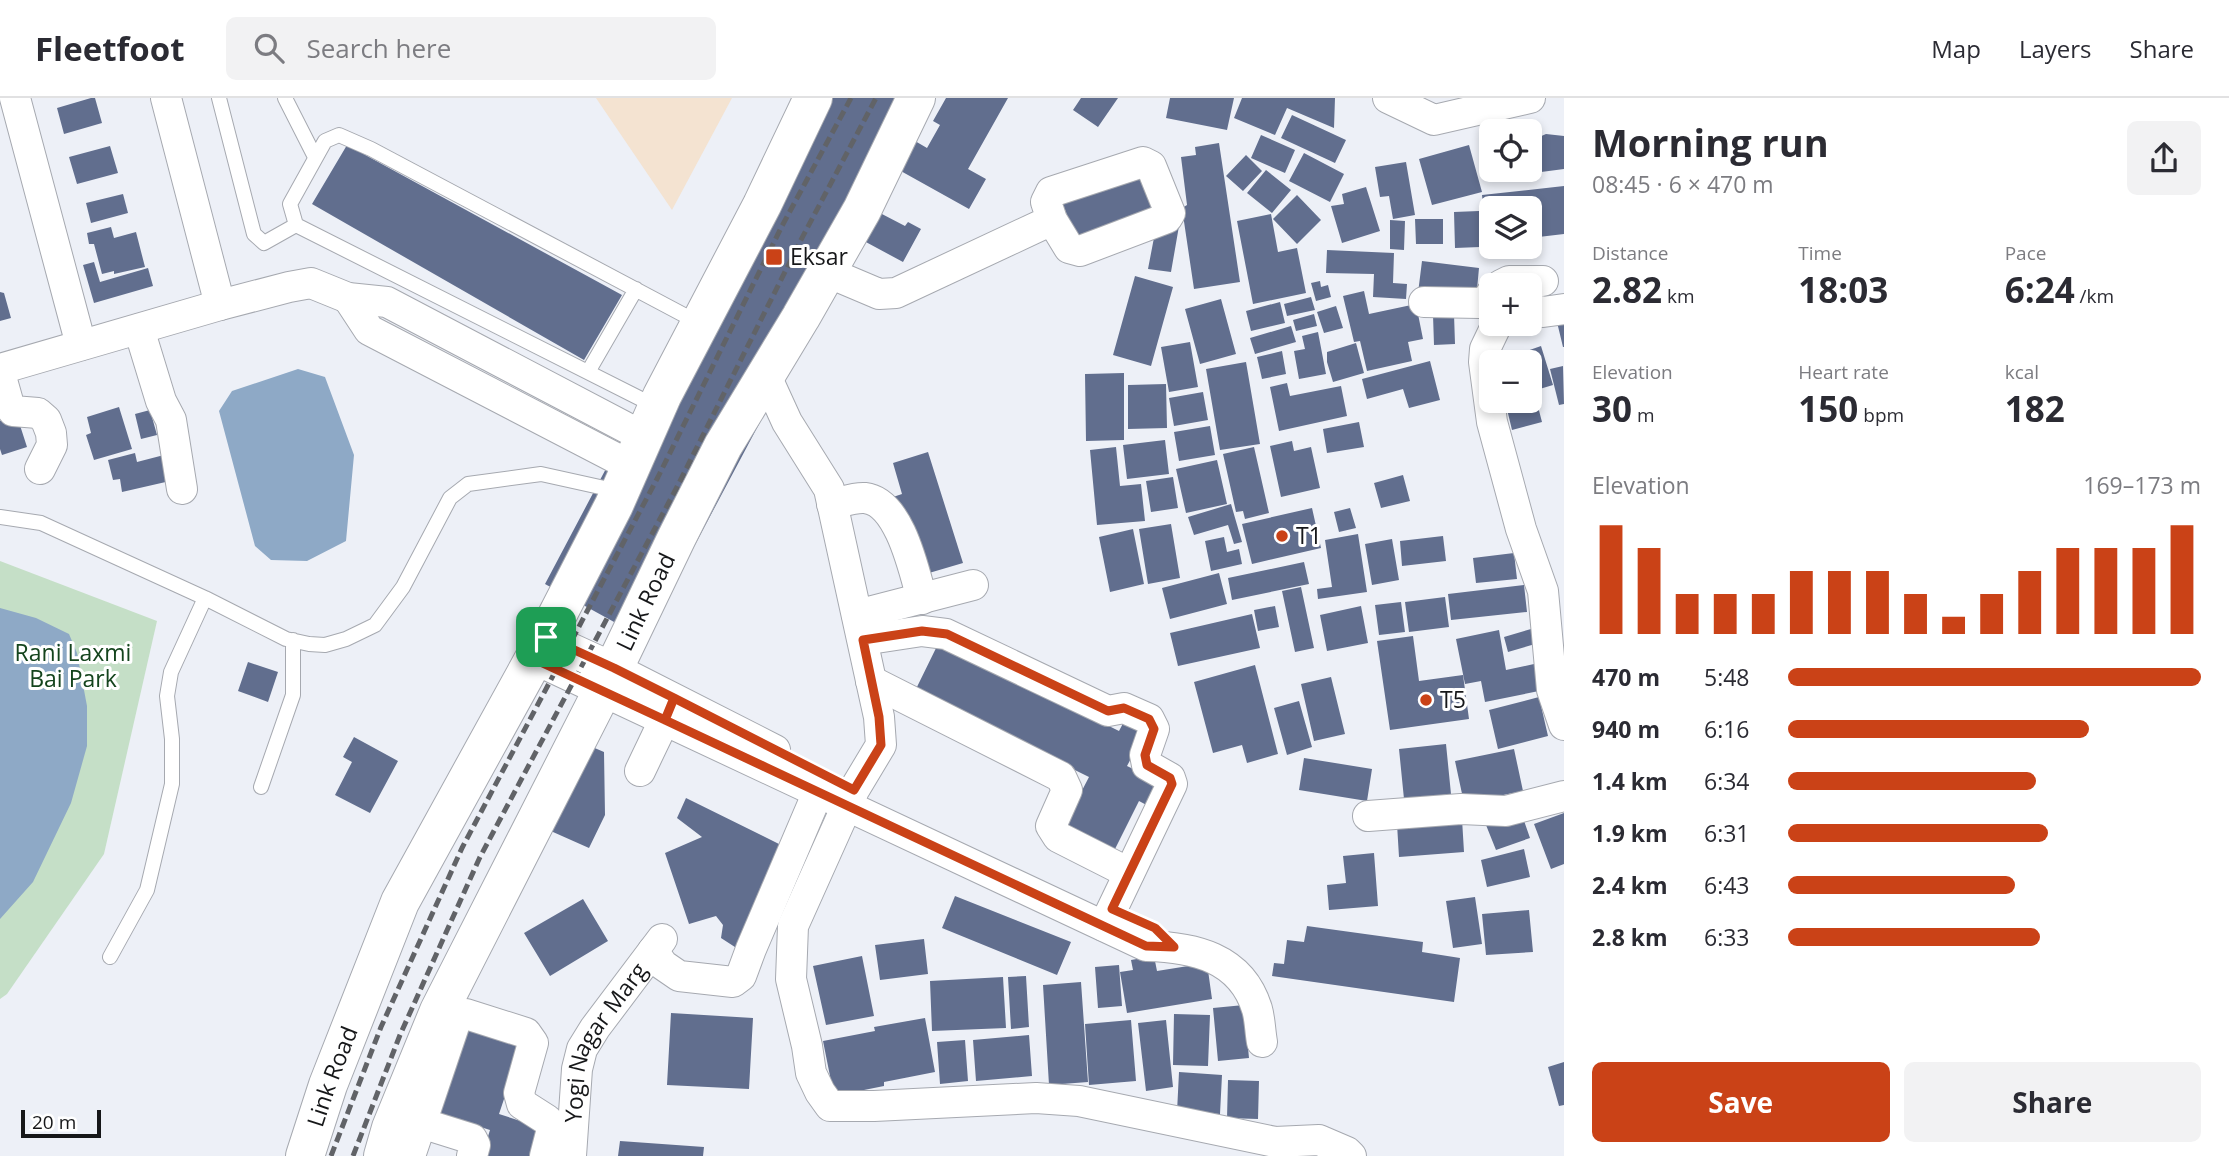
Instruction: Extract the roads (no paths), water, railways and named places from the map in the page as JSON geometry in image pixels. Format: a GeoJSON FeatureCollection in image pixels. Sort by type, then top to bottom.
{"type":"FeatureCollection","features":[{"type":"Feature","properties":{"kind":"main road","name":"Link Road"},"geometry":{"type":"LineString","coordinates":[[304,1156],[341,1050],[400,902],[540,648],[813,98]]}},
{"type":"Feature","properties":{"kind":"main road","name":"Link Road"},"geometry":{"type":"LineString","coordinates":[[383,1156],[391,1128],[439,1011],[677,537],[723,446],[862,210],[916,98]]}},
{"type":"Feature","properties":{"kind":"street"},"geometry":{"type":"LineString","coordinates":[[15,98],[80,345]]}},
{"type":"Feature","properties":{"kind":"street"},"geometry":{"type":"LineString","coordinates":[[166,98],[220,305]]}},
{"type":"Feature","properties":{"kind":"street"},"geometry":{"type":"LineString","coordinates":[[1388,98],[1434,120],[1530,98]]}},
{"type":"Feature","properties":{"kind":"street"},"geometry":{"type":"LineString","coordinates":[[827,272],[879,294],[896,293],[1052,220]]}},
{"type":"Feature","properties":{"kind":"street"},"geometry":{"type":"LineString","coordinates":[[40,469],[52,445],[46,420],[38,412],[13,411],[0,371],[220,305],[311,283],[348,298],[369,330],[638,450]]}},
{"type":"Feature","properties":{"kind":"street"},"geometry":{"type":"LineString","coordinates":[[1424,302],[1479,303]]}},
{"type":"Feature","properties":{"kind":"street"},"geometry":{"type":"LineString","coordinates":[[1542,312],[1564,309]]}},
{"type":"Feature","properties":{"kind":"street"},"geometry":{"type":"LineString","coordinates":[[139,328],[161,401],[171,420],[182,489]]}},
{"type":"Feature","properties":{"kind":"street"},"geometry":{"type":"LineString","coordinates":[[1491,336],[1485,349],[1484,362],[1492,422],[1521,529],[1543,591],[1552,690],[1564,725]]}},
{"type":"Feature","properties":{"kind":"street"},"geometry":{"type":"LineString","coordinates":[[766,376],[787,422],[829,489],[879,717],[881,745],[851,798],[793,926],[791,979],[811,1073],[831,1106],[1036,1098],[1068,1100],[1275,1149],[1319,1140],[1351,1156]]}},
{"type":"Feature","properties":{"kind":"street"},"geometry":{"type":"LineString","coordinates":[[832,504],[866,498],[881,505],[899,528],[907,546],[922,598]]}},
{"type":"Feature","properties":{"kind":"street"},"geometry":{"type":"LineString","coordinates":[[860,628],[922,598],[973,585]]}},
{"type":"Feature","properties":{"kind":"street"},"geometry":{"type":"LineString","coordinates":[[860,628],[947,634],[1108,711],[1124,708],[1149,719],[1154,729],[1145,755],[1147,765],[1170,778],[1172,784],[1108,918]]}},
{"type":"Feature","properties":{"kind":"street"},"geometry":{"type":"LineString","coordinates":[[540,648],[1108,918],[1155,928],[1174,947],[1222,962],[1240,977],[1257,1008],[1262,1042]]}},
{"type":"Feature","properties":{"kind":"street"},"geometry":{"type":"LineString","coordinates":[[871,681],[1061,778],[1067,790],[1051,826],[1058,837],[1129,873]]}},
{"type":"Feature","properties":{"kind":"street"},"geometry":{"type":"LineString","coordinates":[[640,771],[669,709]]}},
{"type":"Feature","properties":{"kind":"street"},"geometry":{"type":"LineString","coordinates":[[669,709],[818,792],[851,798]]}},
{"type":"Feature","properties":{"kind":"street","name":"Yogi Nagar Marg"},"geometry":{"type":"LineString","coordinates":[[571,1156],[577,1069],[582,1049],[595,1028],[657,945],[663,965],[679,976],[733,982],[741,976],[818,792]]}},
{"type":"Feature","properties":{"kind":"street"},"geometry":{"type":"LineString","coordinates":[[1368,816],[1461,809],[1506,811],[1564,796]]}},
{"type":"Feature","properties":{"kind":"street"},"geometry":{"type":"LineString","coordinates":[[411,1156],[457,1017],[466,1014],[526,1033],[533,1043],[519,1093],[522,1104],[547,1120],[552,1129],[545,1156]]}},
{"type":"Feature","properties":{"kind":"street"},"geometry":{"type":"LineString","coordinates":[[421,1123],[472,1139],[475,1145],[472,1156]]}},
{"type":"Feature","properties":{"kind":"lane"},"geometry":{"type":"LineString","coordinates":[[219,98],[254,234],[264,243],[296,225]]}},
{"type":"Feature","properties":{"kind":"lane"},"geometry":{"type":"LineString","coordinates":[[285,98],[315,157]]}},
{"type":"Feature","properties":{"kind":"lane"},"geometry":{"type":"LineString","coordinates":[[0,517],[41,523],[205,598],[286,639],[325,645],[346,639],[375,625],[403,587],[450,498],[468,484],[541,474],[638,450],[588,372],[296,225],[290,204],[325,141],[339,135],[371,149],[700,324]]}},
{"type":"Feature","properties":{"kind":"lane"},"geometry":{"type":"LineString","coordinates":[[588,372],[636,289]]}},
{"type":"Feature","properties":{"kind":"lane"},"geometry":{"type":"LineString","coordinates":[[110,957],[147,890],[172,784],[172,739],[167,696],[171,672],[205,598]]}},
{"type":"Feature","properties":{"kind":"lane"},"geometry":{"type":"LineString","coordinates":[[261,787],[293,695],[293,640]]}},
{"type":"Feature","properties":{"kind":"water"},"geometry":{"type":"Polygon","coordinates":[[[298,369],[325,377],[354,455],[346,541],[307,561],[271,560],[255,546],[219,411],[232,391],[298,369]]]}},
{"type":"Feature","properties":{"kind":"water"},"geometry":{"type":"Polygon","coordinates":[[[0,608],[36,618],[69,634],[77,653],[87,706],[87,746],[71,803],[33,882],[0,919],[0,608]]]}},
{"type":"Feature","properties":{"kind":"railway"},"geometry":{"type":"LineString","coordinates":[[331,1156],[381,1027],[462,848],[658,477],[782,226],[851,98]]}},
{"type":"Feature","properties":{"kind":"railway"},"geometry":{"type":"LineString","coordinates":[[353,1156],[400,1035],[480,857],[677,487],[803,236],[876,98]]}},
{"type":"Feature","properties":{"kind":"place","name":"Eksar"},"geometry":{"type":"Point","coordinates":[774,257]}},
{"type":"Feature","properties":{"kind":"place","name":"T1"},"geometry":{"type":"Point","coordinates":[1282,536]}},
{"type":"Feature","properties":{"kind":"place","name":"T5"},"geometry":{"type":"Point","coordinates":[1426,700]}},
{"type":"Feature","properties":{"kind":"park label","name":"Rani Laxmi Bai Park"},"geometry":{"type":"Point","coordinates":[73,666]}}]}
